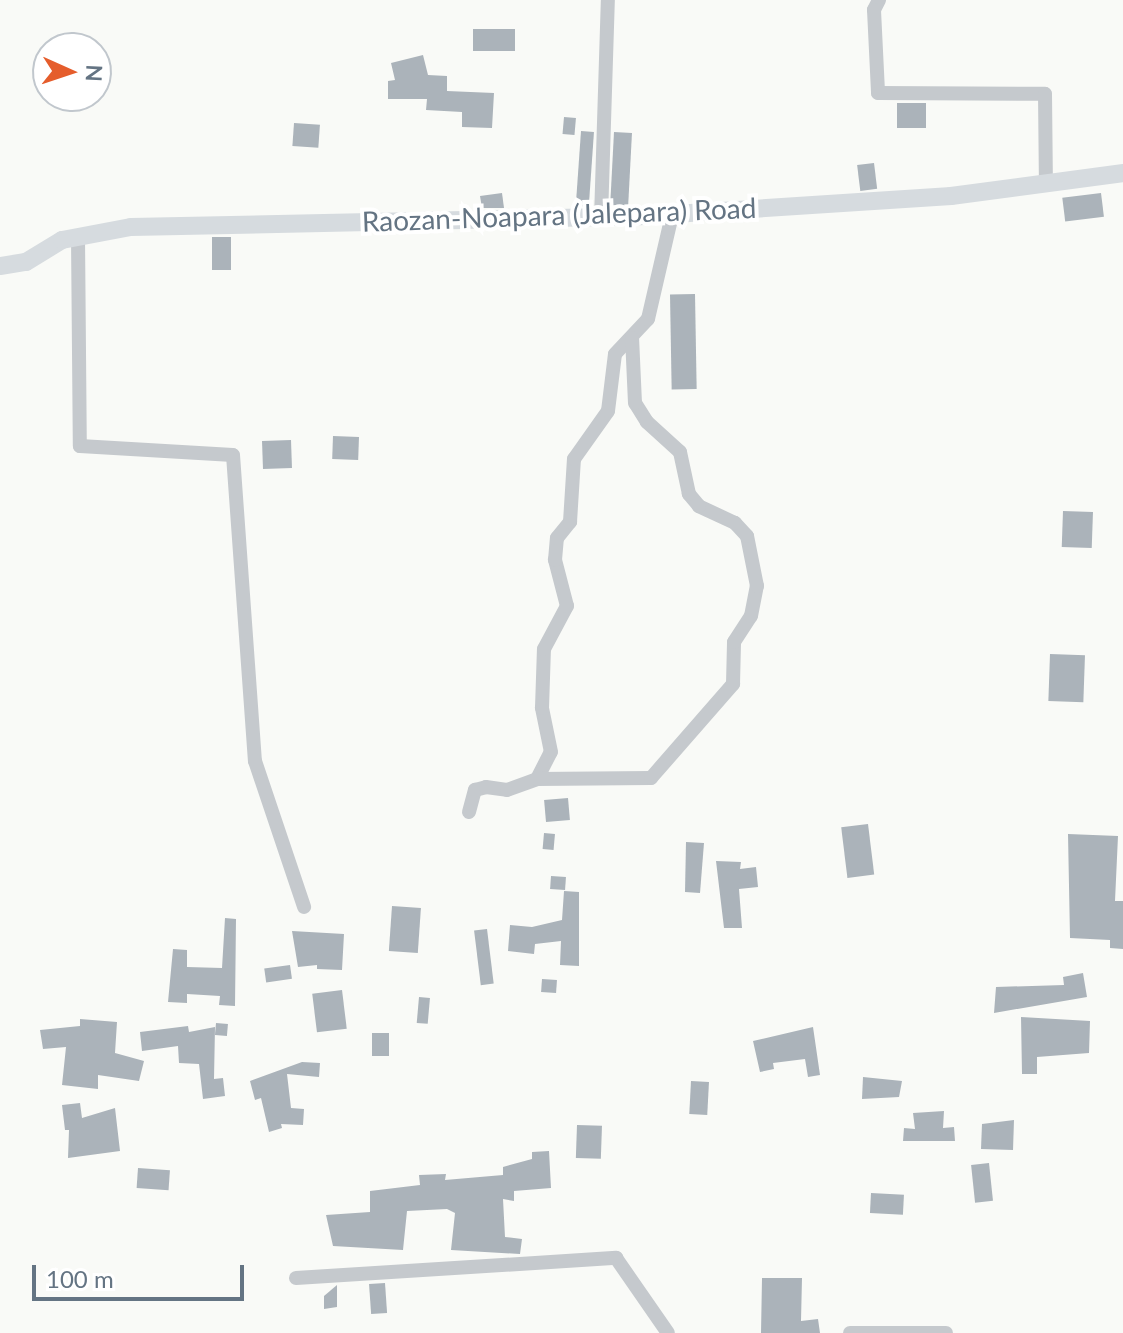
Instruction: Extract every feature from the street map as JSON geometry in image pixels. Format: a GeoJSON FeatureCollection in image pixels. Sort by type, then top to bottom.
{"type":"FeatureCollection","features":[{"type":"Feature","properties":{"kind":"main road","name":"Raozan-Noapara (Jalepara) Road"},"geometry":{"type":"LineString","coordinates":[[0,266],[26,262],[78,237],[131,227],[300,220],[672,215],[951,196],[1123,173]]}},
{"type":"Feature","properties":{"kind":"street"},"geometry":{"type":"LineString","coordinates":[[601,218],[608,0]]}},
{"type":"Feature","properties":{"kind":"street"},"geometry":{"type":"LineString","coordinates":[[879,0],[874,10],[878,93],[1045,94],[1046,183]]}},
{"type":"Feature","properties":{"kind":"street"},"geometry":{"type":"LineString","coordinates":[[537,779],[551,752],[542,708],[544,649],[567,606],[555,560],[557,538],[570,522],[574,459],[608,411],[615,354],[648,319],[672,215]]}},
{"type":"Feature","properties":{"kind":"street"},"geometry":{"type":"LineString","coordinates":[[78,237],[80,446],[233,455],[255,761],[304,907]]}},
{"type":"Feature","properties":{"kind":"street"},"geometry":{"type":"LineString","coordinates":[[469,812],[475,790],[507,790],[537,779],[651,778],[733,684],[734,642],[751,616],[757,586],[747,536],[735,523],[699,506],[689,494],[680,452],[647,422],[635,403],[632,338]]}},
{"type":"Feature","properties":{"kind":"street"},"geometry":{"type":"LineString","coordinates":[[296,1278],[616,1258],[668,1333]]}},
{"type":"Feature","properties":{"kind":"street"},"geometry":{"type":"LineString","coordinates":[[850,1333],[946,1333]]}},
{"type":"Feature","properties":{"kind":"building"},"geometry":{"type":"Polygon","coordinates":[[[473,29],[515,29],[515,51],[473,51],[473,29]]]}},
{"type":"Feature","properties":{"kind":"building"},"geometry":{"type":"Polygon","coordinates":[[[423,55],[428,75],[447,76],[447,91],[494,93],[492,128],[462,127],[462,112],[426,110],[427,99],[388,99],[388,81],[395,80],[391,63],[423,55]]]}},
{"type":"Feature","properties":{"kind":"building"},"geometry":{"type":"Polygon","coordinates":[[[897,103],[926,103],[926,128],[897,128],[897,103]]]}},
{"type":"Feature","properties":{"kind":"building"},"geometry":{"type":"Polygon","coordinates":[[[564,117],[576,118],[574,135],[563,134],[564,117]]]}},
{"type":"Feature","properties":{"kind":"building"},"geometry":{"type":"Polygon","coordinates":[[[294,123],[320,125],[318,148],[292,146],[294,123]]]}},
{"type":"Feature","properties":{"kind":"building"},"geometry":{"type":"Polygon","coordinates":[[[581,131],[594,132],[589,207],[576,206],[581,131]]]}},
{"type":"Feature","properties":{"kind":"building"},"geometry":{"type":"Polygon","coordinates":[[[614,132],[632,133],[628,206],[610,205],[614,132]]]}},
{"type":"Feature","properties":{"kind":"building"},"geometry":{"type":"Polygon","coordinates":[[[874,163],[877,189],[860,191],[857,165],[874,163]]]}},
{"type":"Feature","properties":{"kind":"building"},"geometry":{"type":"Polygon","coordinates":[[[502,193],[504,208],[482,208],[480,196],[502,193]]]}},
{"type":"Feature","properties":{"kind":"building"},"geometry":{"type":"Polygon","coordinates":[[[1101,193],[1104,217],[1065,222],[1062,198],[1101,193]]]}},
{"type":"Feature","properties":{"kind":"building"},"geometry":{"type":"Polygon","coordinates":[[[212,237],[231,237],[231,270],[212,270],[212,237]]]}},
{"type":"Feature","properties":{"kind":"building"},"geometry":{"type":"Polygon","coordinates":[[[670,294],[695,294],[697,389],[672,389],[670,294]]]}},
{"type":"Feature","properties":{"kind":"building"},"geometry":{"type":"Polygon","coordinates":[[[333,436],[359,437],[358,460],[332,459],[333,436]]]}},
{"type":"Feature","properties":{"kind":"building"},"geometry":{"type":"Polygon","coordinates":[[[291,440],[292,468],[263,469],[262,441],[291,440]]]}},
{"type":"Feature","properties":{"kind":"building"},"geometry":{"type":"Polygon","coordinates":[[[1063,511],[1093,512],[1092,548],[1062,547],[1063,511]]]}},
{"type":"Feature","properties":{"kind":"building"},"geometry":{"type":"Polygon","coordinates":[[[1050,654],[1085,655],[1083,702],[1048,701],[1050,654]]]}},
{"type":"Feature","properties":{"kind":"building"},"geometry":{"type":"Polygon","coordinates":[[[568,798],[570,820],[546,822],[544,800],[568,798]]]}},
{"type":"Feature","properties":{"kind":"building"},"geometry":{"type":"Polygon","coordinates":[[[868,824],[874,875],[847,878],[841,827],[868,824]]]}},
{"type":"Feature","properties":{"kind":"building"},"geometry":{"type":"Polygon","coordinates":[[[544,833],[555,834],[554,850],[543,849],[544,833]]]}},
{"type":"Feature","properties":{"kind":"building"},"geometry":{"type":"Polygon","coordinates":[[[1068,834],[1118,836],[1115,901],[1123,901],[1123,949],[1110,948],[1110,940],[1070,938],[1068,834]]]}},
{"type":"Feature","properties":{"kind":"building"},"geometry":{"type":"Polygon","coordinates":[[[686,842],[704,843],[700,893],[685,892],[686,842]]]}},
{"type":"Feature","properties":{"kind":"building"},"geometry":{"type":"Polygon","coordinates":[[[716,861],[741,862],[740,869],[756,867],[758,887],[739,889],[742,928],[724,928],[716,861]]]}},
{"type":"Feature","properties":{"kind":"building"},"geometry":{"type":"Polygon","coordinates":[[[551,876],[566,877],[565,890],[550,889],[551,876]]]}},
{"type":"Feature","properties":{"kind":"building"},"geometry":{"type":"Polygon","coordinates":[[[564,891],[579,892],[579,966],[560,965],[561,941],[535,944],[534,954],[508,951],[510,925],[532,927],[562,920],[564,891]]]}},
{"type":"Feature","properties":{"kind":"building"},"geometry":{"type":"Polygon","coordinates":[[[392,906],[421,908],[418,953],[389,951],[392,906]]]}},
{"type":"Feature","properties":{"kind":"building"},"geometry":{"type":"Polygon","coordinates":[[[225,918],[236,919],[235,1006],[219,1005],[220,996],[187,994],[187,1003],[168,1002],[173,949],[187,950],[187,967],[222,968],[225,918]]]}},
{"type":"Feature","properties":{"kind":"building"},"geometry":{"type":"Polygon","coordinates":[[[487,929],[494,984],[481,985],[474,931],[487,929]]]}},
{"type":"Feature","properties":{"kind":"building"},"geometry":{"type":"Polygon","coordinates":[[[292,931],[344,934],[342,970],[317,969],[317,965],[298,967],[292,931]]]}},
{"type":"Feature","properties":{"kind":"building"},"geometry":{"type":"Polygon","coordinates":[[[290,965],[292,979],[266,982],[264,969],[290,965]]]}},
{"type":"Feature","properties":{"kind":"building"},"geometry":{"type":"Polygon","coordinates":[[[1083,973],[1087,997],[994,1013],[996,987],[1064,985],[1063,977],[1083,973]]]}},
{"type":"Feature","properties":{"kind":"building"},"geometry":{"type":"Polygon","coordinates":[[[542,979],[557,980],[556,993],[541,992],[542,979]]]}},
{"type":"Feature","properties":{"kind":"building"},"geometry":{"type":"Polygon","coordinates":[[[342,990],[347,1029],[317,1032],[312,994],[342,990]]]}},
{"type":"Feature","properties":{"kind":"building"},"geometry":{"type":"Polygon","coordinates":[[[419,997],[430,998],[428,1024],[417,1023],[419,997]]]}},
{"type":"Feature","properties":{"kind":"building"},"geometry":{"type":"Polygon","coordinates":[[[1021,1017],[1090,1021],[1089,1053],[1037,1057],[1037,1074],[1022,1074],[1021,1017]]]}},
{"type":"Feature","properties":{"kind":"building"},"geometry":{"type":"Polygon","coordinates":[[[80,1019],[117,1022],[115,1053],[144,1061],[139,1081],[98,1075],[98,1089],[62,1085],[66,1047],[43,1049],[40,1030],[80,1026],[80,1019]]]}},
{"type":"Feature","properties":{"kind":"building"},"geometry":{"type":"Polygon","coordinates":[[[216,1023],[228,1024],[227,1036],[215,1035],[216,1023]]]}},
{"type":"Feature","properties":{"kind":"building"},"geometry":{"type":"Polygon","coordinates":[[[188,1026],[189,1032],[215,1027],[214,1079],[223,1078],[225,1096],[203,1099],[199,1064],[179,1063],[178,1046],[142,1051],[140,1032],[188,1026]]]}},
{"type":"Feature","properties":{"kind":"building"},"geometry":{"type":"Polygon","coordinates":[[[813,1027],[820,1075],[808,1077],[805,1059],[773,1063],[774,1069],[760,1072],[753,1041],[813,1027]]]}},
{"type":"Feature","properties":{"kind":"building"},"geometry":{"type":"Polygon","coordinates":[[[372,1033],[389,1033],[389,1056],[372,1056],[372,1033]]]}},
{"type":"Feature","properties":{"kind":"building"},"geometry":{"type":"Polygon","coordinates":[[[302,1062],[320,1063],[319,1077],[287,1074],[291,1108],[304,1109],[303,1125],[281,1124],[282,1128],[269,1132],[261,1098],[255,1100],[250,1081],[302,1062]]]}},
{"type":"Feature","properties":{"kind":"building"},"geometry":{"type":"Polygon","coordinates":[[[863,1077],[902,1081],[899,1097],[862,1099],[863,1077]]]}},
{"type":"Feature","properties":{"kind":"building"},"geometry":{"type":"Polygon","coordinates":[[[691,1081],[709,1082],[707,1115],[689,1114],[691,1081]]]}},
{"type":"Feature","properties":{"kind":"building"},"geometry":{"type":"Polygon","coordinates":[[[80,1103],[82,1118],[115,1108],[120,1151],[68,1158],[69,1130],[65,1130],[62,1105],[80,1103]]]}},
{"type":"Feature","properties":{"kind":"building"},"geometry":{"type":"Polygon","coordinates":[[[944,1111],[943,1128],[954,1127],[955,1141],[903,1141],[904,1128],[915,1129],[913,1113],[944,1111]]]}},
{"type":"Feature","properties":{"kind":"building"},"geometry":{"type":"Polygon","coordinates":[[[1014,1120],[1013,1150],[981,1149],[982,1124],[1014,1120]]]}},
{"type":"Feature","properties":{"kind":"building"},"geometry":{"type":"Polygon","coordinates":[[[577,1125],[602,1126],[601,1159],[576,1158],[577,1125]]]}},
{"type":"Feature","properties":{"kind":"building"},"geometry":{"type":"Polygon","coordinates":[[[549,1151],[551,1188],[514,1191],[514,1201],[503,1199],[505,1237],[522,1239],[520,1254],[451,1250],[455,1213],[447,1209],[407,1211],[403,1250],[333,1246],[326,1215],[370,1212],[370,1191],[420,1185],[419,1175],[446,1174],[445,1180],[503,1175],[503,1167],[532,1159],[532,1152],[549,1151]]]}},
{"type":"Feature","properties":{"kind":"building"},"geometry":{"type":"Polygon","coordinates":[[[989,1163],[993,1201],[975,1203],[971,1165],[989,1163]]]}},
{"type":"Feature","properties":{"kind":"building"},"geometry":{"type":"Polygon","coordinates":[[[138,1168],[170,1170],[169,1190],[137,1188],[138,1168]]]}},
{"type":"Feature","properties":{"kind":"building"},"geometry":{"type":"Polygon","coordinates":[[[871,1193],[904,1195],[903,1215],[870,1213],[871,1193]]]}},
{"type":"Feature","properties":{"kind":"building"},"geometry":{"type":"Polygon","coordinates":[[[762,1278],[802,1278],[801,1321],[818,1319],[820,1333],[761,1333],[762,1278]]]}},
{"type":"Feature","properties":{"kind":"building"},"geometry":{"type":"Polygon","coordinates":[[[385,1283],[387,1313],[371,1314],[369,1284],[385,1283]]]}},
{"type":"Feature","properties":{"kind":"building"},"geometry":{"type":"Polygon","coordinates":[[[337,1285],[337,1307],[324,1309],[324,1296],[337,1285]]]}}]}
